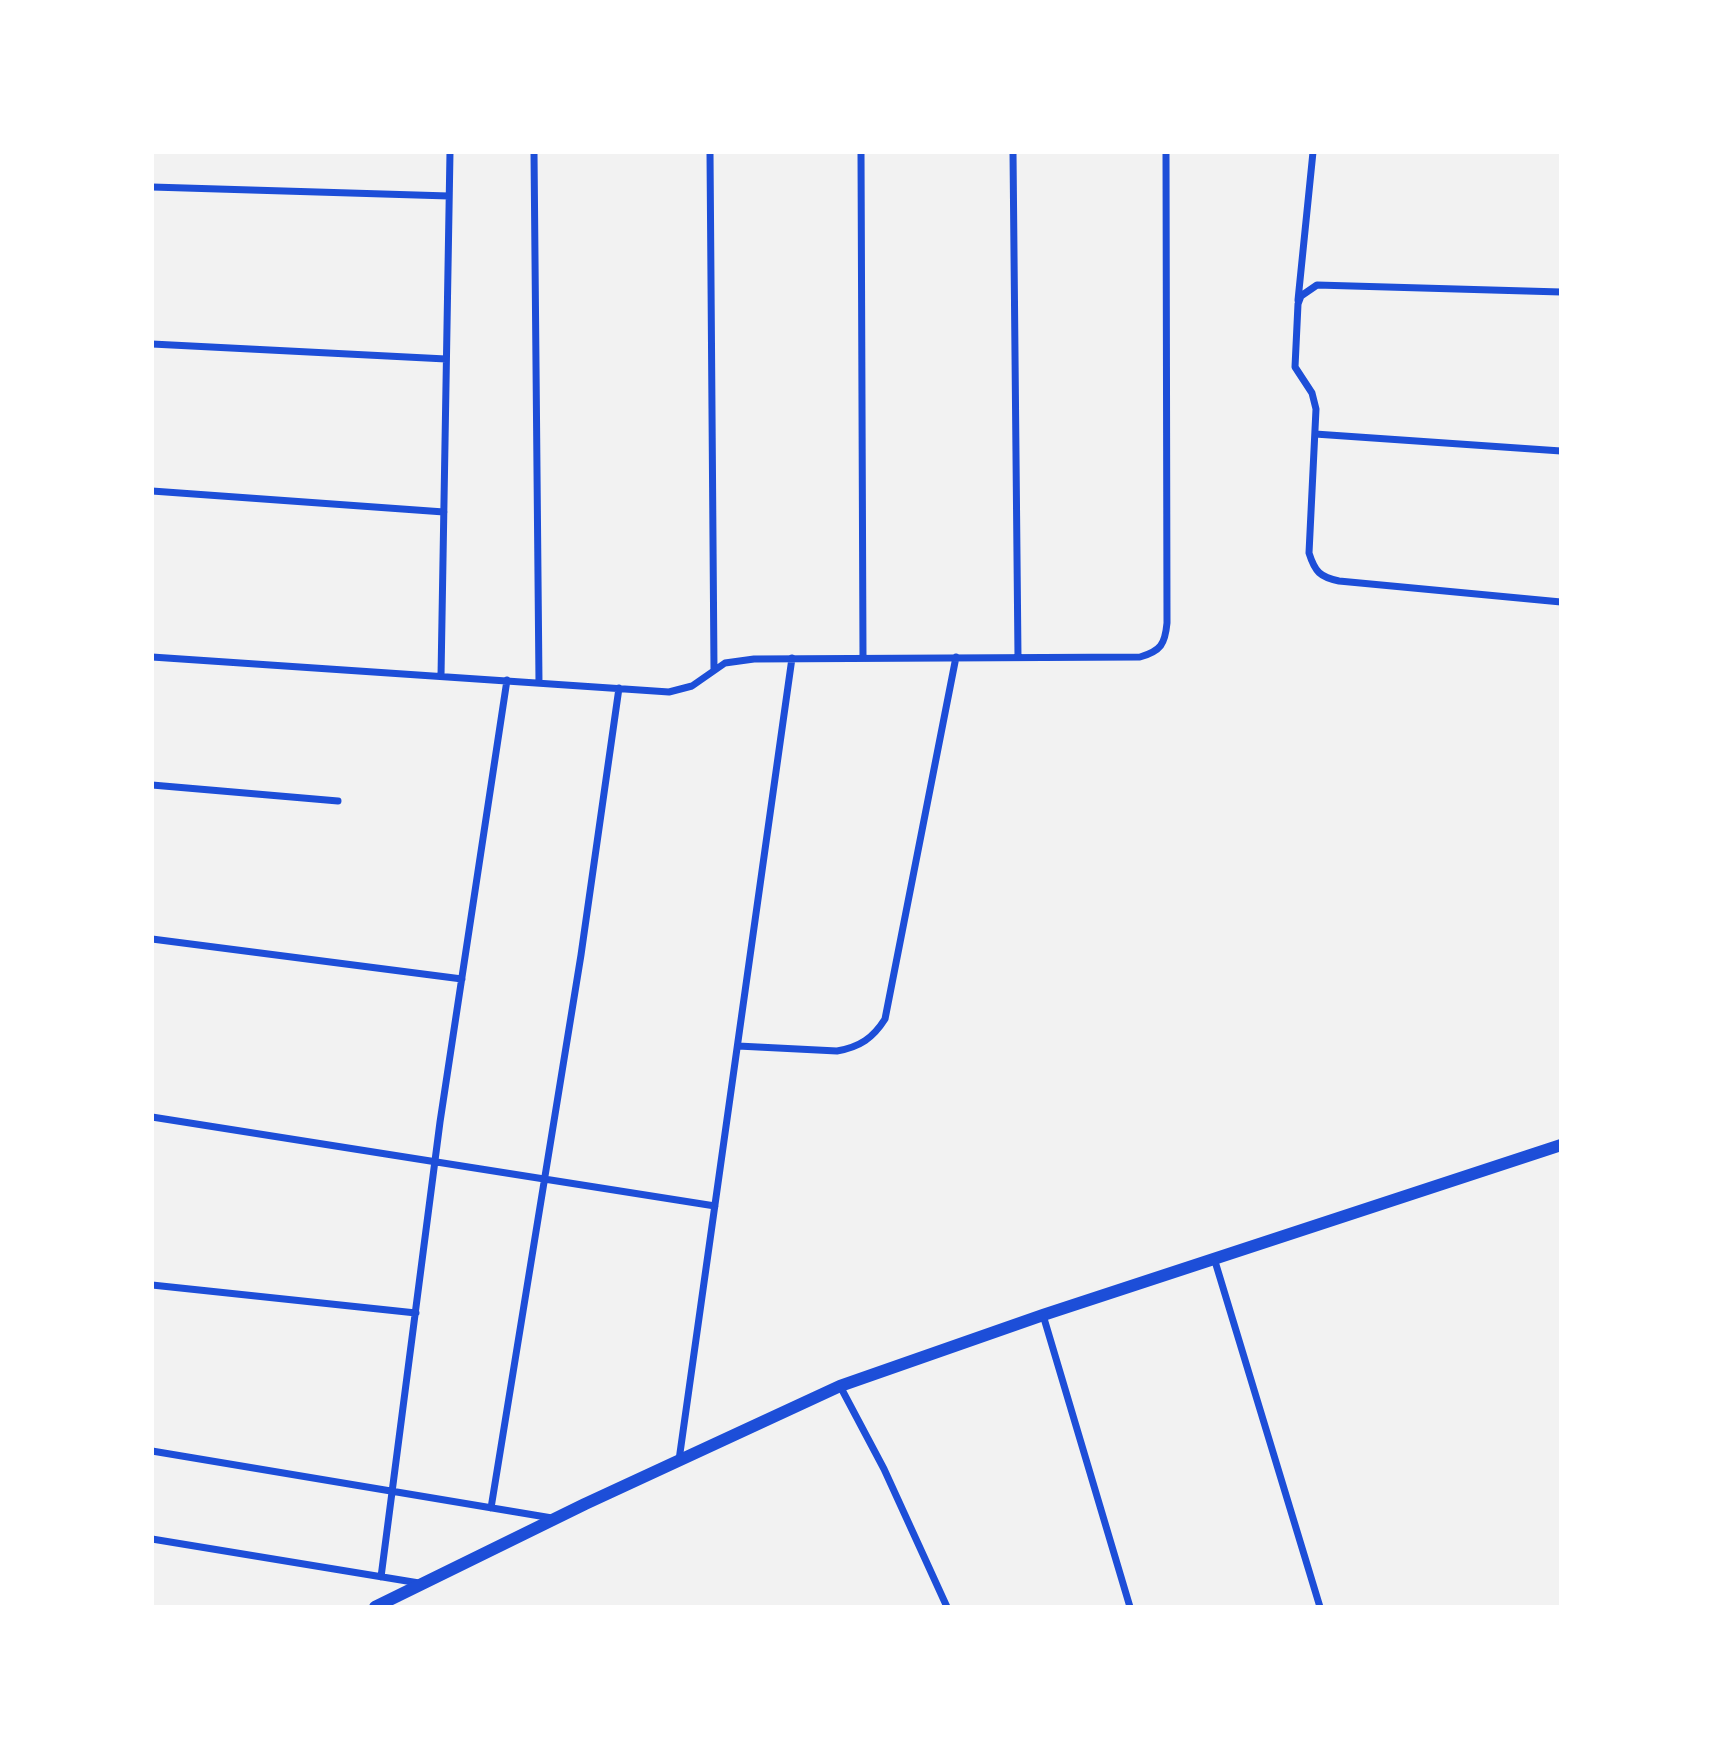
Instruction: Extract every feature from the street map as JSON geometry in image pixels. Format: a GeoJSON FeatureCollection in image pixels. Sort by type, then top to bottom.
{"type":"FeatureCollection","features":[{"type":"Feature","properties":{"kind":"street"},"geometry":{"type":"LineString","coordinates":[[442,676],[450,152]]}},
{"type":"Feature","properties":{"kind":"street"},"geometry":{"type":"LineString","coordinates":[[534,152],[539,682]]}},
{"type":"Feature","properties":{"kind":"street"},"geometry":{"type":"LineString","coordinates":[[710,152],[714,670]]}},
{"type":"Feature","properties":{"kind":"street"},"geometry":{"type":"LineString","coordinates":[[861,152],[863,658]]}},
{"type":"Feature","properties":{"kind":"street"},"geometry":{"type":"LineString","coordinates":[[1013,152],[1018,657]]}},
{"type":"Feature","properties":{"kind":"street"},"geometry":{"type":"LineString","coordinates":[[152,657],[669,692],[684,689],[714,670],[737,660],[1140,657],[1161,648],[1167,623],[1166,152]]}},
{"type":"Feature","properties":{"kind":"street"},"geometry":{"type":"LineString","coordinates":[[1313,152],[1298,304],[1295,367],[1315,401],[1309,553],[1315,571],[1321,576],[1339,581],[1561,602]]}},
{"type":"Feature","properties":{"kind":"street"},"geometry":{"type":"LineString","coordinates":[[152,187],[449,196]]}},
{"type":"Feature","properties":{"kind":"street"},"geometry":{"type":"LineString","coordinates":[[1298,304],[1301,296],[1317,285],[1561,292]]}},
{"type":"Feature","properties":{"kind":"street"},"geometry":{"type":"LineString","coordinates":[[152,345],[446,359]]}},
{"type":"Feature","properties":{"kind":"street"},"geometry":{"type":"LineString","coordinates":[[1315,434],[1561,451]]}},
{"type":"Feature","properties":{"kind":"street"},"geometry":{"type":"LineString","coordinates":[[152,491],[444,512]]}},
{"type":"Feature","properties":{"kind":"street"},"geometry":{"type":"LineString","coordinates":[[738,1046],[838,1051],[864,1043],[877,1032],[885,1019],[956,657]]}},
{"type":"Feature","properties":{"kind":"street"},"geometry":{"type":"LineString","coordinates":[[679,1461],[792,658]]}},
{"type":"Feature","properties":{"kind":"street"},"geometry":{"type":"LineString","coordinates":[[381,1577],[435,1162],[507,680]]}},
{"type":"Feature","properties":{"kind":"street"},"geometry":{"type":"LineString","coordinates":[[491,1508],[545,1178],[619,688]]}},
{"type":"Feature","properties":{"kind":"street"},"geometry":{"type":"LineString","coordinates":[[152,785],[338,801]]}},
{"type":"Feature","properties":{"kind":"street"},"geometry":{"type":"LineString","coordinates":[[152,939],[462,979]]}},
{"type":"Feature","properties":{"kind":"street"},"geometry":{"type":"LineString","coordinates":[[152,1117],[715,1206]]}},
{"type":"Feature","properties":{"kind":"street"},"geometry":{"type":"LineString","coordinates":[[375,1607],[555,1518],[840,1386],[1043,1315],[1561,1144]]}},
{"type":"Feature","properties":{"kind":"street"},"geometry":{"type":"LineString","coordinates":[[1214,1258],[1320,1607]]}},
{"type":"Feature","properties":{"kind":"street"},"geometry":{"type":"LineString","coordinates":[[152,1284],[416,1313]]}},
{"type":"Feature","properties":{"kind":"street"},"geometry":{"type":"LineString","coordinates":[[1043,1315],[1130,1607]]}},
{"type":"Feature","properties":{"kind":"street"},"geometry":{"type":"LineString","coordinates":[[840,1386],[884,1469],[947,1607]]}},
{"type":"Feature","properties":{"kind":"street"},"geometry":{"type":"LineString","coordinates":[[152,1451],[555,1518]]}},
{"type":"Feature","properties":{"kind":"street"},"geometry":{"type":"LineString","coordinates":[[152,1539],[423,1583]]}}]}
